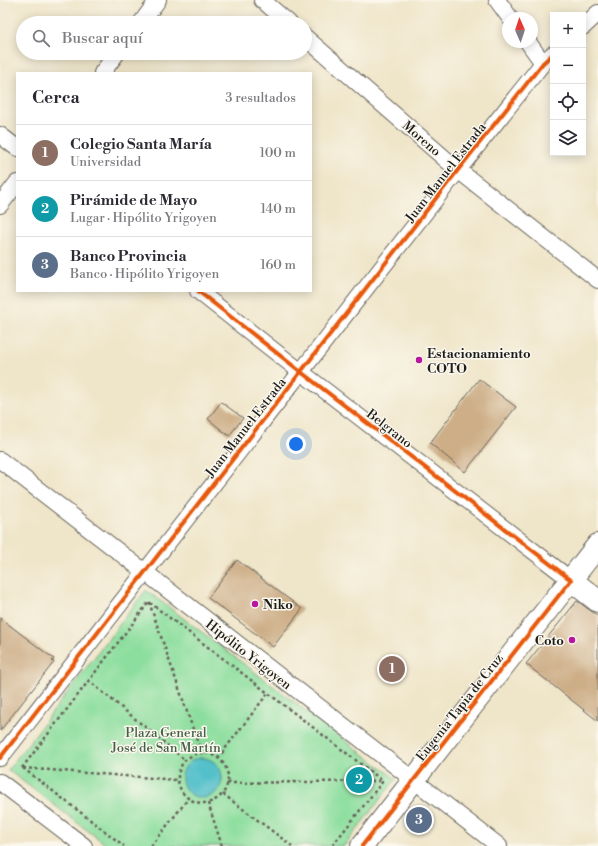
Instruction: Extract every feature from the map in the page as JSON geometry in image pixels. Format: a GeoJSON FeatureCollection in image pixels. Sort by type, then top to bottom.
{"type":"FeatureCollection","features":[{"type":"Feature","properties":{"kind":"street"},"geometry":{"type":"LineString","coordinates":[[145,16],[158,0]]}},
{"type":"Feature","properties":{"kind":"street"},"geometry":{"type":"LineString","coordinates":[[262,0],[281,16]]}},
{"type":"Feature","properties":{"kind":"street"},"geometry":{"type":"LineString","coordinates":[[497,0],[506,12]]}},
{"type":"Feature","properties":{"kind":"street"},"geometry":{"type":"LineString","coordinates":[[586,24],[598,13]]}},
{"type":"Feature","properties":{"kind":"street","name":"Moreno"},"geometry":{"type":"LineString","coordinates":[[312,43],[458,170],[598,280]]}},
{"type":"Feature","properties":{"kind":"street"},"geometry":{"type":"LineString","coordinates":[[535,48],[548,59]]}},
{"type":"Feature","properties":{"kind":"street","name":"Juan Manuel Estrada"},"geometry":{"type":"LineString","coordinates":[[0,758],[458,170],[548,59]]}},
{"type":"Feature","properties":{"kind":"street"},"geometry":{"type":"LineString","coordinates":[[103,72],[112,60]]}},
{"type":"Feature","properties":{"kind":"street"},"geometry":{"type":"LineString","coordinates":[[0,135],[16,147]]}},
{"type":"Feature","properties":{"kind":"street"},"geometry":{"type":"LineString","coordinates":[[0,205],[16,184]]}},
{"type":"Feature","properties":{"kind":"street","name":"Belgrano"},"geometry":{"type":"LineString","coordinates":[[199,292],[598,600]]}},
{"type":"Feature","properties":{"kind":"street","name":"Hipólito Yrigoyen"},"geometry":{"type":"LineString","coordinates":[[0,460],[144,573],[499,846]]}},
{"type":"Feature","properties":{"kind":"street","name":"Eugenia Tapia de Cruz"},"geometry":{"type":"LineString","coordinates":[[362,846],[598,545]]}},
{"type":"Feature","properties":{"kind":"street"},"geometry":{"type":"LineString","coordinates":[[0,782],[84,846]]}},
{"type":"Feature","properties":{"kind":"path"},"geometry":{"type":"LineString","coordinates":[[22,768],[149,602]]}},
{"type":"Feature","properties":{"kind":"path"},"geometry":{"type":"LineString","coordinates":[[149,602],[383,781]]}},
{"type":"Feature","properties":{"kind":"path"},"geometry":{"type":"LineString","coordinates":[[149,602],[201,752]]}},
{"type":"Feature","properties":{"kind":"path"},"geometry":{"type":"LineString","coordinates":[[88,680],[185,760]]}},
{"type":"Feature","properties":{"kind":"path"},"geometry":{"type":"LineString","coordinates":[[218,758],[268,693]]}},
{"type":"Feature","properties":{"kind":"path"},"geometry":{"type":"LineString","coordinates":[[201,752],[211,754],[218,758],[224,765],[227,774],[227,783],[223,794],[217,800],[208,803],[200,804],[188,799],[180,790],[177,780],[179,769],[185,760],[192,755],[201,752]]}},
{"type":"Feature","properties":{"kind":"path"},"geometry":{"type":"LineString","coordinates":[[22,768],[177,780]]}},
{"type":"Feature","properties":{"kind":"path"},"geometry":{"type":"LineString","coordinates":[[22,768],[124,846]]}},
{"type":"Feature","properties":{"kind":"path"},"geometry":{"type":"LineString","coordinates":[[227,783],[383,781]]}},
{"type":"Feature","properties":{"kind":"path"},"geometry":{"type":"LineString","coordinates":[[332,846],[383,781]]}},
{"type":"Feature","properties":{"kind":"path"},"geometry":{"type":"LineString","coordinates":[[223,794],[292,846]]}},
{"type":"Feature","properties":{"kind":"path"},"geometry":{"type":"LineString","coordinates":[[150,846],[188,799]]}},
{"type":"Feature","properties":{"kind":"path"},"geometry":{"type":"LineString","coordinates":[[208,803],[222,846]]}},
{"type":"Feature","properties":{"kind":"green space","name":"Plaza General José de San Martín"},"geometry":{"type":"Polygon","coordinates":[[[146,590],[396,779],[344,846],[108,846],[8,770],[146,590]]]}},
{"type":"Feature","properties":{"kind":"water"},"geometry":{"type":"Polygon","coordinates":[[[206,758],[213,761],[219,767],[222,778],[221,786],[213,795],[206,798],[198,798],[191,795],[183,786],[182,774],[185,767],[194,759],[206,758]]]}},
{"type":"Feature","properties":{"kind":"building"},"geometry":{"type":"Polygon","coordinates":[[[479,379],[516,407],[465,472],[430,443],[479,379]]]}},
{"type":"Feature","properties":{"kind":"building"},"geometry":{"type":"Polygon","coordinates":[[[221,402],[243,418],[229,436],[208,419],[221,402]]]}},
{"type":"Feature","properties":{"kind":"building","name":"Niko"},"geometry":{"type":"Polygon","coordinates":[[[237,560],[302,609],[273,647],[208,598],[237,560]]]}},
{"type":"Feature","properties":{"kind":"building","name":"Coto"},"geometry":{"type":"Polygon","coordinates":[[[577,601],[598,616],[598,721],[526,664],[577,601]]]}},
{"type":"Feature","properties":{"kind":"building"},"geometry":{"type":"Polygon","coordinates":[[[0,618],[54,659],[52,661],[54,662],[0,731],[0,618]]]}},
{"type":"Feature","properties":{"kind":"cycle path"},"geometry":{"type":"LineString","coordinates":[[0,758],[458,170],[543,63],[550,57]]}},
{"type":"Feature","properties":{"kind":"cycle path"},"geometry":{"type":"LineString","coordinates":[[199,292],[571,580],[362,846]]}},
{"type":"Feature","properties":{"kind":"place","name":"Estacionamiento COTO"},"geometry":{"type":"Point","coordinates":[419,360]}},
{"type":"Feature","properties":{"kind":"place","name":"Niko"},"geometry":{"type":"Point","coordinates":[255,604]}},
{"type":"Feature","properties":{"kind":"place","name":"Coto"},"geometry":{"type":"Point","coordinates":[572,640]}},
{"type":"Feature","properties":{"kind":"place","name":"Colegio Santa María"},"geometry":{"type":"Point","coordinates":[392,669]}},
{"type":"Feature","properties":{"kind":"place","name":"Pirámide de Mayo"},"geometry":{"type":"Point","coordinates":[359,780]}},
{"type":"Feature","properties":{"kind":"place","name":"Banco Provincia"},"geometry":{"type":"Point","coordinates":[419,820]}}]}
